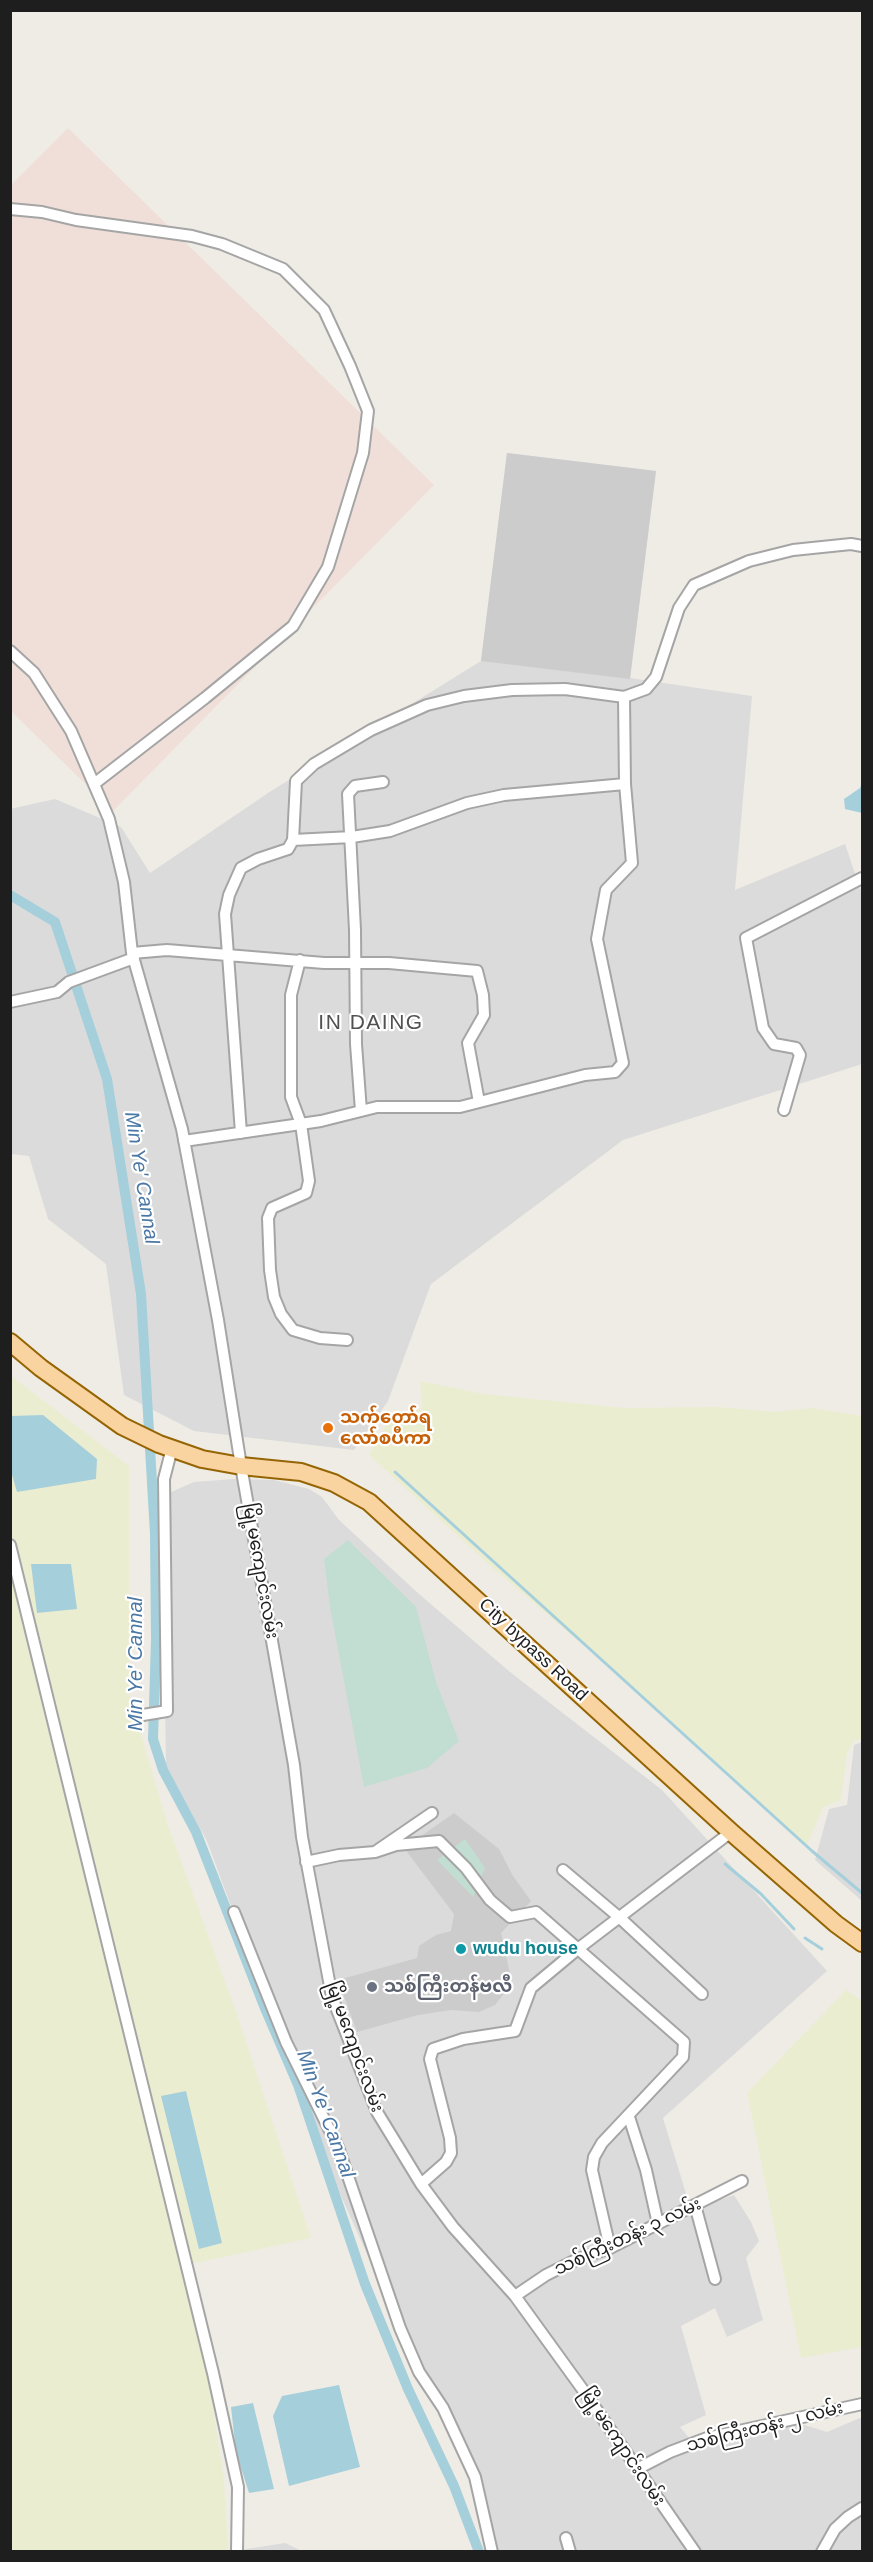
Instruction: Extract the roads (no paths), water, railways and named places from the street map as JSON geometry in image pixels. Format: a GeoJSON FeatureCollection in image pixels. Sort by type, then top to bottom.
{"type":"FeatureCollection","features":[{"type":"Feature","properties":{"kind":"main road","name":"City bypass Road"},"geometry":{"type":"LineString","coordinates":[[10,1342],[41,1368],[122,1426],[166,1446],[202,1459],[241,1466],[301,1472],[334,1483],[369,1502],[731,1832],[836,1924],[862,1943]]}},
{"type":"Feature","properties":{"kind":"street"},"geometry":{"type":"LineString","coordinates":[[10,209],[192,236],[222,244],[283,269],[324,310],[368,411],[363,453],[328,567],[293,626],[196,705],[94,783]]}},
{"type":"Feature","properties":{"kind":"street"},"geometry":{"type":"LineString","coordinates":[[242,1133],[225,914],[229,895],[241,868],[258,859],[288,849],[293,840],[296,781],[314,764],[371,730],[427,705],[464,696],[512,690],[565,689],[624,697],[646,689],[656,677],[680,608],[694,585],[749,561],[793,550],[851,544],[862,546]]}},
{"type":"Feature","properties":{"kind":"street","name":"မြို့မကျောင်းလမ်း"},"geometry":{"type":"LineString","coordinates":[[10,651],[34,673],[71,731],[109,819],[124,882],[133,956],[184,1141],[218,1320],[241,1466],[294,1764],[306,1862],[332,1997],[377,2112],[421,2184],[453,2227],[515,2296],[695,2552]]}},
{"type":"Feature","properties":{"kind":"street"},"geometry":{"type":"LineString","coordinates":[[184,1141],[301,1124],[377,1107],[460,1107],[585,1075],[615,1072],[623,1063],[597,939],[606,890],[632,863],[625,784],[624,697]]}},
{"type":"Feature","properties":{"kind":"street"},"geometry":{"type":"LineString","coordinates":[[361,1111],[356,1044],[352,837],[348,794],[355,786],[383,782]]}},
{"type":"Feature","properties":{"kind":"street"},"geometry":{"type":"LineString","coordinates":[[293,840],[352,837],[390,831],[467,803],[504,795],[625,784]]}},
{"type":"Feature","properties":{"kind":"street"},"geometry":{"type":"LineString","coordinates":[[784,1110],[800,1055],[796,1048],[774,1044],[763,1028],[746,938],[862,878]]}},
{"type":"Feature","properties":{"kind":"street"},"geometry":{"type":"LineString","coordinates":[[10,1002],[57,992],[69,982],[133,956],[167,950],[477,971],[483,995],[484,1015],[468,1043],[479,1102]]}},
{"type":"Feature","properties":{"kind":"street"},"geometry":{"type":"LineString","coordinates":[[300,960],[291,995],[289,1036],[291,1097],[301,1124],[309,1181],[306,1193],[272,1208],[268,1218],[274,1296],[281,1314],[293,1330],[314,1337],[347,1340]]}},
{"type":"Feature","properties":{"kind":"street"},"geometry":{"type":"LineString","coordinates":[[143,1715],[167,1711],[164,1479],[166,1446]]}},
{"type":"Feature","properties":{"kind":"street"},"geometry":{"type":"LineString","coordinates":[[10,1545],[213,2373],[238,2487],[237,2552]]}},
{"type":"Feature","properties":{"kind":"street"},"geometry":{"type":"LineString","coordinates":[[375,1852],[432,1813]]}},
{"type":"Feature","properties":{"kind":"street"},"geometry":{"type":"LineString","coordinates":[[421,2184],[446,2162],[451,2153],[450,2138],[430,2059],[433,2049],[463,2039],[515,2031],[531,1988],[579,1948],[731,1832]]}},
{"type":"Feature","properties":{"kind":"street"},"geometry":{"type":"LineString","coordinates":[[306,1862],[339,1855],[375,1852],[396,1845],[439,1841],[466,1868],[490,1900],[510,1917],[536,1912],[684,2042],[683,2057],[629,2117],[602,2143],[594,2157],[592,2170],[610,2247]]}},
{"type":"Feature","properties":{"kind":"street"},"geometry":{"type":"LineString","coordinates":[[563,1870],[620,1917],[702,1994]]}},
{"type":"Feature","properties":{"kind":"street"},"geometry":{"type":"LineString","coordinates":[[234,1912],[286,2042],[338,2147],[400,2328],[419,2372],[443,2408],[475,2477],[492,2552]]}},
{"type":"Feature","properties":{"kind":"street"},"geometry":{"type":"LineString","coordinates":[[629,2117],[646,2170],[658,2224]]}},
{"type":"Feature","properties":{"kind":"street","name":"သစ်ကြီးတန်း ၃ လမ်း"},"geometry":{"type":"LineString","coordinates":[[515,2296],[546,2275],[658,2224],[742,2181]]}},
{"type":"Feature","properties":{"kind":"street"},"geometry":{"type":"LineString","coordinates":[[695,2205],[715,2279]]}},
{"type":"Feature","properties":{"kind":"street","name":"သစ်ကြီးတန်း ၂ လမ်း"},"geometry":{"type":"LineString","coordinates":[[637,2469],[670,2451],[707,2438],[862,2404]]}},
{"type":"Feature","properties":{"kind":"street"},"geometry":{"type":"LineString","coordinates":[[822,2552],[835,2529],[862,2508]]}},
{"type":"Feature","properties":{"kind":"street"},"geometry":{"type":"LineString","coordinates":[[566,2538],[570,2552]]}},
{"type":"Feature","properties":{"kind":"water"},"geometry":{"type":"Polygon","coordinates":[[[862,783],[862,813],[845,809],[844,799],[860,788],[862,783]]]}},
{"type":"Feature","properties":{"kind":"water"},"geometry":{"type":"Polygon","coordinates":[[[43,1415],[97,1459],[96,1479],[17,1492],[11,1471],[11,1416],[43,1415]]]}},
{"type":"Feature","properties":{"kind":"water"},"geometry":{"type":"Polygon","coordinates":[[[31,1564],[71,1564],[77,1609],[37,1613],[31,1564]]]}},
{"type":"Feature","properties":{"kind":"water"},"geometry":{"type":"Polygon","coordinates":[[[186,2091],[222,2243],[199,2249],[161,2096],[186,2091]]]}},
{"type":"Feature","properties":{"kind":"water"},"geometry":{"type":"Polygon","coordinates":[[[339,2385],[360,2467],[289,2486],[273,2416],[282,2396],[339,2385]]]}},
{"type":"Feature","properties":{"kind":"water"},"geometry":{"type":"Polygon","coordinates":[[[253,2403],[274,2489],[249,2493],[236,2452],[231,2407],[253,2403]]]}},
{"type":"Feature","properties":{"kind":"waterway","name":"Min Ye' Cannal"},"geometry":{"type":"LineString","coordinates":[[10,895],[55,922],[107,1079],[141,1294],[155,1534],[156,1639],[153,1739],[163,1770],[196,1832],[264,2006],[298,2085],[365,2284],[408,2389],[454,2486],[479,2552]]}},
{"type":"Feature","properties":{"kind":"waterway"},"geometry":{"type":"LineString","coordinates":[[395,1472],[812,1851],[862,1893]]}},
{"type":"Feature","properties":{"kind":"waterway"},"geometry":{"type":"LineString","coordinates":[[725,1864],[761,1894],[794,1929]]}},
{"type":"Feature","properties":{"kind":"waterway"},"geometry":{"type":"LineString","coordinates":[[805,1938],[822,1949]]}},
{"type":"Feature","properties":{"kind":"place","name":"သက်တော်ရ လော်စပီကာ"},"geometry":{"type":"Point","coordinates":[328,1428]}},
{"type":"Feature","properties":{"kind":"place","name":"wudu house"},"geometry":{"type":"Point","coordinates":[461,1949]}},
{"type":"Feature","properties":{"kind":"place","name":"သစ်ကြီးတန်ဗလီ"},"geometry":{"type":"Point","coordinates":[372,1987]}},
{"type":"Feature","properties":{"kind":"district","name":"IN DAING"},"geometry":{"type":"Point","coordinates":[371,1023]}}]}
